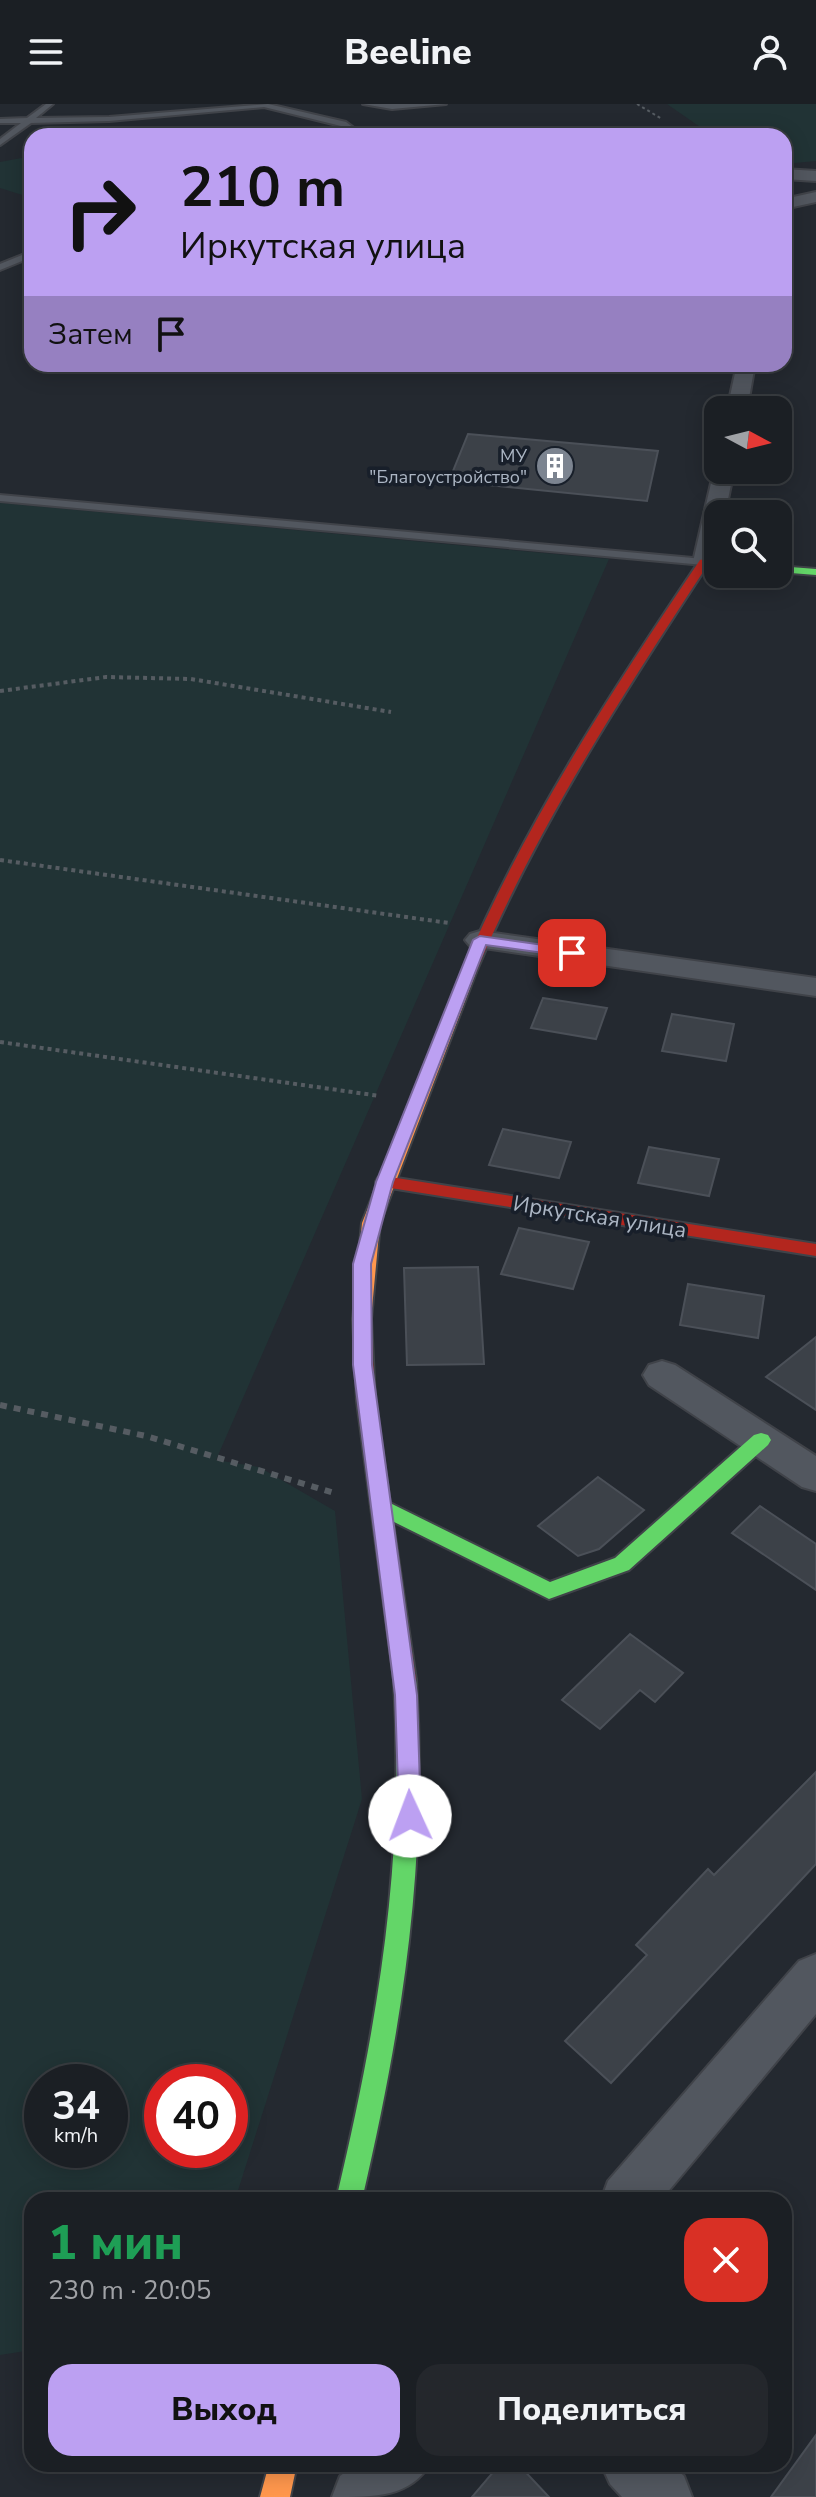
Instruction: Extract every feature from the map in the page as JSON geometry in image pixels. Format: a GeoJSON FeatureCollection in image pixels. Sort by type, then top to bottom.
{"type":"FeatureCollection","features":[{"type":"Feature","properties":{"kind":"street"},"geometry":{"type":"LineString","coordinates":[[792,174],[816,176]]}},
{"type":"Feature","properties":{"kind":"street"},"geometry":{"type":"LineString","coordinates":[[792,202],[816,197]]}},
{"type":"Feature","properties":{"kind":"street"},"geometry":{"type":"LineString","coordinates":[[740,396],[744,372]]}},
{"type":"Feature","properties":{"kind":"street"},"geometry":{"type":"LineString","coordinates":[[792,570],[816,572]]}},
{"type":"Feature","properties":{"kind":"street"},"geometry":{"type":"LineString","coordinates":[[351,2192],[367,2130],[396,1973],[410,1816],[406,1695],[362,1365],[362,1264],[384,1182],[483,934],[593,732],[704,573]]}},
{"type":"Feature","properties":{"kind":"street"},"geometry":{"type":"LineString","coordinates":[[483,934],[816,987]]}},
{"type":"Feature","properties":{"kind":"street","name":"Иркутская улица"},"geometry":{"type":"LineString","coordinates":[[384,1182],[816,1250]]}},
{"type":"Feature","properties":{"kind":"street"},"geometry":{"type":"LineString","coordinates":[[662,1375],[816,1476]]}},
{"type":"Feature","properties":{"kind":"street"},"geometry":{"type":"LineString","coordinates":[[381,1507],[549,1591],[622,1564],[761,1440]]}},
{"type":"Feature","properties":{"kind":"street"},"geometry":{"type":"LineString","coordinates":[[634,2192],[816,1977]]}},
{"type":"Feature","properties":{"kind":"street"},"geometry":{"type":"LineString","coordinates":[[275,2497],[281,2472]]}},
{"type":"Feature","properties":{"kind":"street"},"geometry":{"type":"LineString","coordinates":[[361,2497],[391,2472]]}},
{"type":"Feature","properties":{"kind":"street"},"geometry":{"type":"LineString","coordinates":[[638,2472],[663,2497]]}},
{"type":"Feature","properties":{"kind":"lane"},"geometry":{"type":"LineString","coordinates":[[0,143],[50,104]]}},
{"type":"Feature","properties":{"kind":"lane"},"geometry":{"type":"LineString","coordinates":[[366,104],[392,107],[443,104]]}},
{"type":"Feature","properties":{"kind":"lane"},"geometry":{"type":"LineString","coordinates":[[0,121],[26,122],[260,105],[350,128]]}},
{"type":"Feature","properties":{"kind":"lane"},"geometry":{"type":"LineString","coordinates":[[0,267],[24,257]]}},
{"type":"Feature","properties":{"kind":"lane"},"geometry":{"type":"LineString","coordinates":[[0,267],[21,269]]}},
{"type":"Feature","properties":{"kind":"lane"},"geometry":{"type":"LineString","coordinates":[[0,498],[704,562]]}},
{"type":"Feature","properties":{"kind":"path"},"geometry":{"type":"LineString","coordinates":[[637,104],[675,128]]}},
{"type":"Feature","properties":{"kind":"path"},"geometry":{"type":"LineString","coordinates":[[0,691],[106,677],[191,679],[391,712]]}},
{"type":"Feature","properties":{"kind":"path"},"geometry":{"type":"LineString","coordinates":[[0,860],[483,934]]}},
{"type":"Feature","properties":{"kind":"path"},"geometry":{"type":"LineString","coordinates":[[0,1042],[417,1101]]}},
{"type":"Feature","properties":{"kind":"path"},"geometry":{"type":"LineString","coordinates":[[0,1405],[146,1436],[381,1507]]}},
{"type":"Feature","properties":{"kind":"shaded area"},"geometry":{"type":"Polygon","coordinates":[[[667,104],[816,104],[816,161],[792,163],[792,128],[702,128],[667,104]]]}},
{"type":"Feature","properties":{"kind":"shaded area"},"geometry":{"type":"Polygon","coordinates":[[[24,158],[24,196],[0,188],[0,162],[24,158]]]}},
{"type":"Feature","properties":{"kind":"shaded area"},"geometry":{"type":"Polygon","coordinates":[[[0,503],[609,559],[216,1460],[259,1467],[335,1511],[362,1799],[248,2159],[248,2064],[144,2064],[144,2168],[245,2168],[238,2192],[24,2192],[24,2351],[0,2355],[0,503]]]}},
{"type":"Feature","properties":{"kind":"building","name":"МУ \"Благоустройство\""},"geometry":{"type":"Polygon","coordinates":[[[468,434],[658,451],[647,501],[449,481],[468,434]]]}},
{"type":"Feature","properties":{"kind":"building"},"geometry":{"type":"Polygon","coordinates":[[[543,998],[607,1008],[596,1039],[531,1028],[543,998]]]}},
{"type":"Feature","properties":{"kind":"building"},"geometry":{"type":"Polygon","coordinates":[[[672,1014],[734,1024],[726,1061],[662,1051],[672,1014]]]}},
{"type":"Feature","properties":{"kind":"building"},"geometry":{"type":"Polygon","coordinates":[[[503,1129],[571,1142],[559,1178],[489,1165],[503,1129]]]}},
{"type":"Feature","properties":{"kind":"building"},"geometry":{"type":"Polygon","coordinates":[[[649,1147],[719,1159],[709,1196],[638,1183],[649,1147]]]}},
{"type":"Feature","properties":{"kind":"building"},"geometry":{"type":"Polygon","coordinates":[[[519,1228],[589,1242],[573,1289],[501,1274],[519,1228]]]}},
{"type":"Feature","properties":{"kind":"building"},"geometry":{"type":"Polygon","coordinates":[[[478,1267],[484,1364],[407,1365],[404,1268],[478,1267]]]}},
{"type":"Feature","properties":{"kind":"building"},"geometry":{"type":"Polygon","coordinates":[[[688,1284],[764,1296],[758,1338],[680,1325],[688,1284]]]}},
{"type":"Feature","properties":{"kind":"building"},"geometry":{"type":"Polygon","coordinates":[[[816,1337],[816,1410],[766,1377],[816,1337]]]}},
{"type":"Feature","properties":{"kind":"building"},"geometry":{"type":"Polygon","coordinates":[[[598,1477],[644,1510],[599,1549],[578,1556],[538,1526],[598,1477]]]}},
{"type":"Feature","properties":{"kind":"building"},"geometry":{"type":"Polygon","coordinates":[[[760,1506],[816,1544],[816,1590],[732,1533],[760,1506]]]}},
{"type":"Feature","properties":{"kind":"building"},"geometry":{"type":"Polygon","coordinates":[[[630,1634],[683,1673],[655,1702],[640,1690],[600,1729],[562,1700],[630,1634]]]}},
{"type":"Feature","properties":{"kind":"building"},"geometry":{"type":"Polygon","coordinates":[[[816,1772],[816,1864],[611,2083],[565,2041],[647,1955],[636,1945],[708,1869],[714,1875],[816,1772]]]}},
{"type":"Feature","properties":{"kind":"building"},"geometry":{"type":"Polygon","coordinates":[[[816,2435],[816,2497],[771,2497],[816,2435]]]}},
{"type":"Feature","properties":{"kind":"building"},"geometry":{"type":"Polygon","coordinates":[[[493,2472],[526,2472],[549,2497],[472,2497],[493,2472]]]}},
{"type":"Feature","properties":{"kind":"traffic: fast"},"geometry":{"type":"LineString","coordinates":[[792,570],[816,572]]}},
{"type":"Feature","properties":{"kind":"traffic: fast"},"geometry":{"type":"LineString","coordinates":[[381,1507],[549,1591],[622,1564],[761,1440]]}},
{"type":"Feature","properties":{"kind":"traffic: fast"},"geometry":{"type":"LineString","coordinates":[[351,2192],[389,2007],[406,1876],[409,1745],[405,1680]]}},
{"type":"Feature","properties":{"kind":"traffic: slow"},"geometry":{"type":"LineString","coordinates":[[362,1319],[371,1223],[469,972]]}},
{"type":"Feature","properties":{"kind":"traffic: slow"},"geometry":{"type":"LineString","coordinates":[[275,2497],[281,2472]]}},
{"type":"Feature","properties":{"kind":"traffic: jam"},"geometry":{"type":"LineString","coordinates":[[469,972],[492,918],[546,812],[704,562]]}},
{"type":"Feature","properties":{"kind":"traffic: jam"},"geometry":{"type":"LineString","coordinates":[[384,1182],[816,1250]]}},
{"type":"Feature","properties":{"kind":"traffic: jam"},"geometry":{"type":"LineString","coordinates":[[362,1319],[366,1401],[405,1680]]}},
{"type":"Feature","properties":{"kind":"place","name":"МУ \"Благоустройство\""},"geometry":{"type":"Point","coordinates":[555,466]}},
{"type":"Feature","properties":{"kind":"route"},"geometry":{"type":"LineString","coordinates":[[410,1816],[406,1695],[362,1365],[362,1264],[384,1182],[480,940],[572,953]]}}]}
